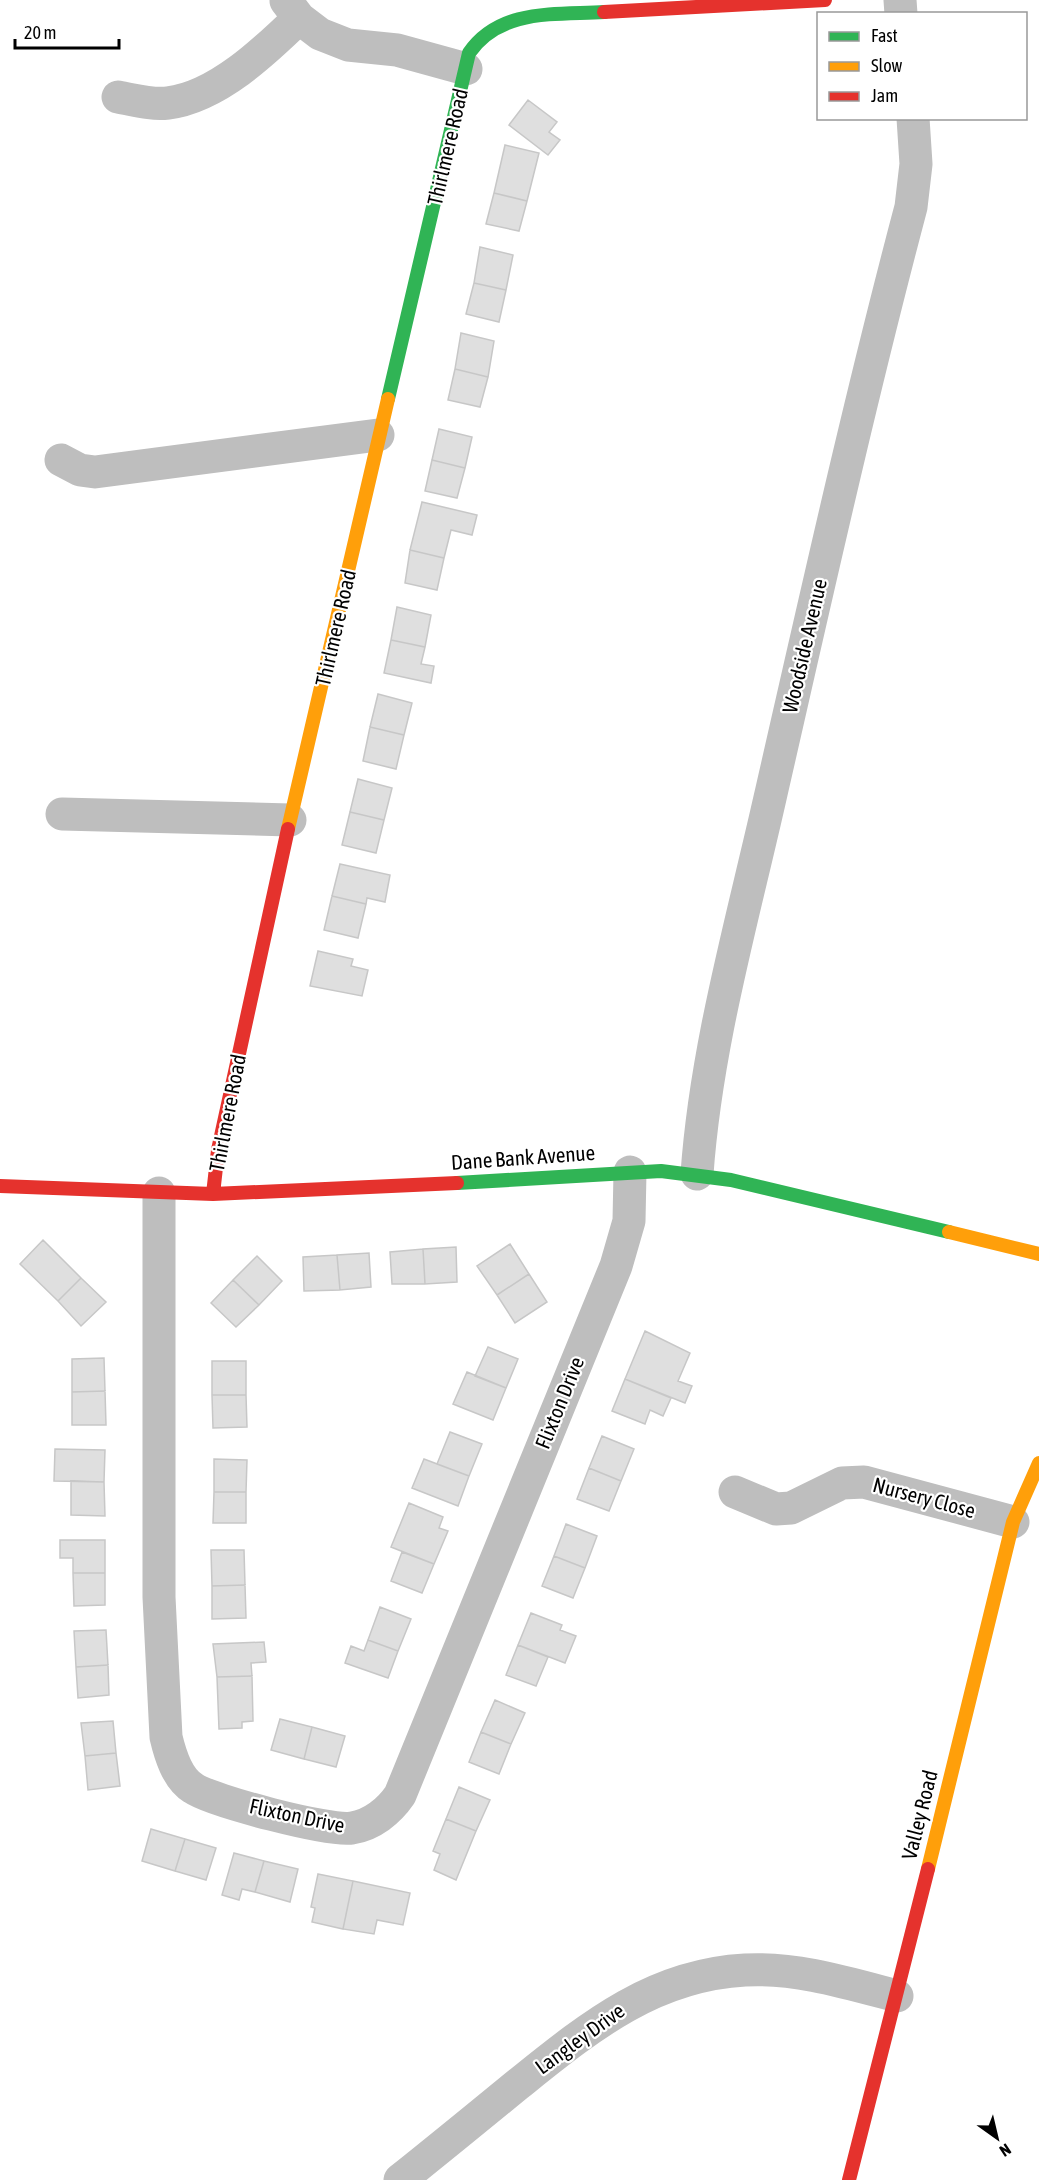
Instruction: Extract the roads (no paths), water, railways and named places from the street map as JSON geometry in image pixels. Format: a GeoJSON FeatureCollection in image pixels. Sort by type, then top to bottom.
{"type":"FeatureCollection","features":[{"type":"Feature","properties":{"kind":"street","name":"Thirlmere Road"},"geometry":{"type":"LineString","coordinates":[[213,1194],[218,1150],[290,820],[337,625],[378,435],[470,53],[488,30],[500,23],[521,17],[825,0]]}},
{"type":"Feature","properties":{"kind":"street"},"geometry":{"type":"LineString","coordinates":[[118,97],[144,103],[168,103],[195,96],[210,89],[264,52],[292,9],[320,34],[348,45],[397,50],[466,69]]}},
{"type":"Feature","properties":{"kind":"street","name":"Woodside Avenue"},"geometry":{"type":"LineString","coordinates":[[697,1174],[704,1106],[729,983],[819,584],[911,207],[916,164],[913,120]]}},
{"type":"Feature","properties":{"kind":"street"},"geometry":{"type":"LineString","coordinates":[[61,460],[80,470],[94,472],[378,435]]}},
{"type":"Feature","properties":{"kind":"street"},"geometry":{"type":"LineString","coordinates":[[62,814],[290,820]]}},
{"type":"Feature","properties":{"kind":"street","name":"Dane Bank Avenue"},"geometry":{"type":"LineString","coordinates":[[0,1186],[213,1194],[345,1190],[630,1172],[697,1174],[731,1180],[1039,1254]]}},
{"type":"Feature","properties":{"kind":"street","name":"Flixton Drive"},"geometry":{"type":"LineString","coordinates":[[159,1193],[159,1597],[170,1755],[191,1788],[204,1794],[279,1815],[351,1828],[382,1814],[393,1806],[400,1795],[616,1266],[629,1221],[630,1172]]}},
{"type":"Feature","properties":{"kind":"street","name":"Valley Road"},"geometry":{"type":"LineString","coordinates":[[849,2180],[897,1996],[1013,1522],[1039,1463]]}},
{"type":"Feature","properties":{"kind":"street","name":"Nursery Close"},"geometry":{"type":"LineString","coordinates":[[735,1492],[776,1509],[791,1508],[842,1483],[864,1482],[1013,1522]]}},
{"type":"Feature","properties":{"kind":"street","name":"Langley Drive"},"geometry":{"type":"LineString","coordinates":[[400,2180],[436,2169],[605,2017],[665,1986],[745,1970],[787,1972],[838,1980],[897,1996]]}}]}
